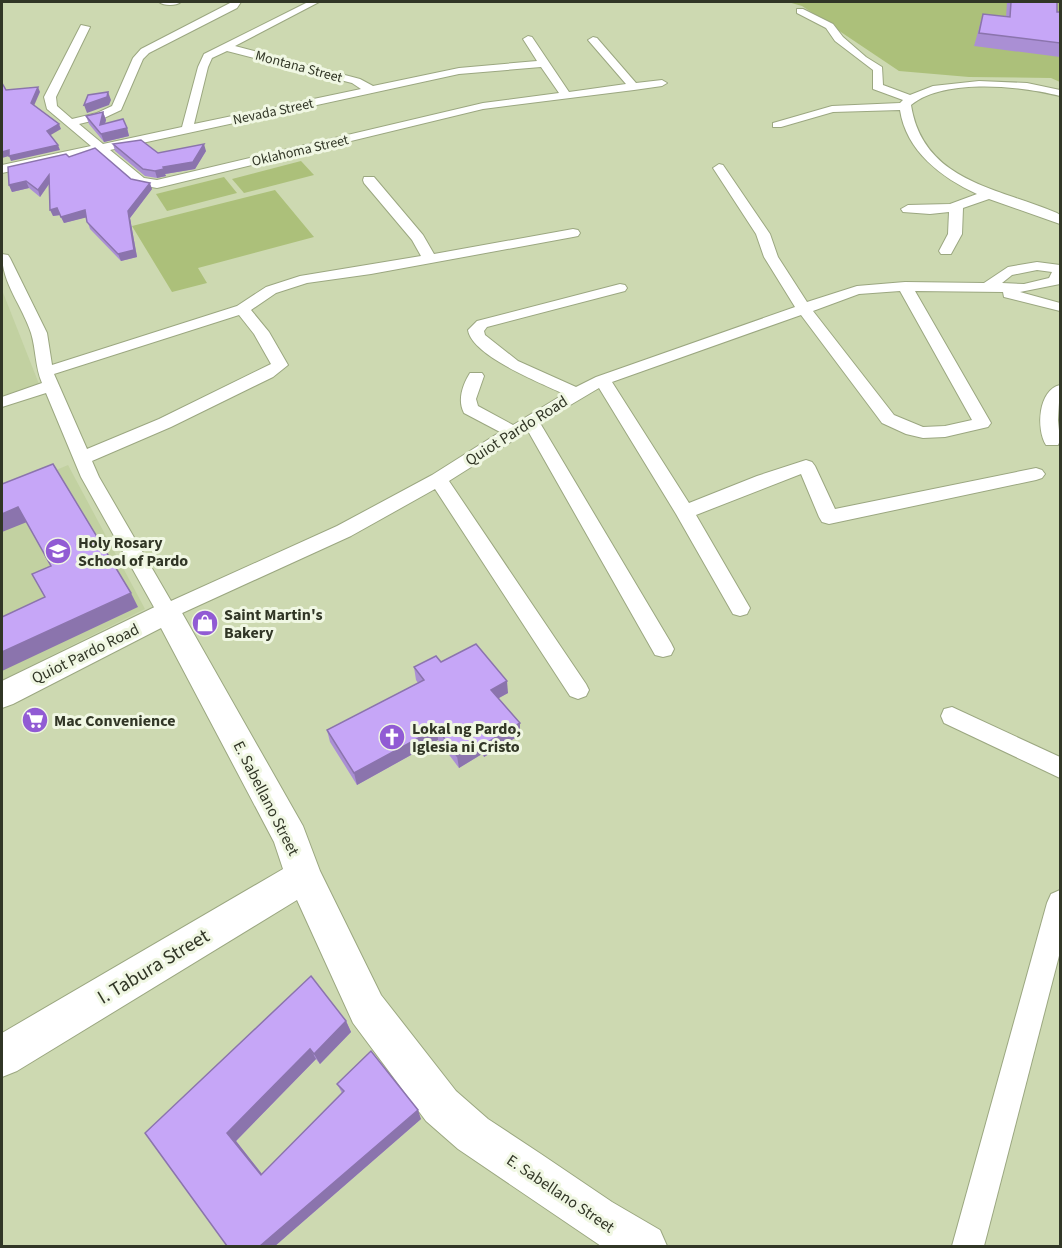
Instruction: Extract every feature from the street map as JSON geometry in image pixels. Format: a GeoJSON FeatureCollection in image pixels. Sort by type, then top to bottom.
{"type":"FeatureCollection","features":[{"type":"Feature","properties":{"kind":"street"},"geometry":{"type":"LineString","coordinates":[[164,2],[177,2]]}},
{"type":"Feature","properties":{"kind":"street"},"geometry":{"type":"LineString","coordinates":[[72,122],[111,112],[117,108],[138,58],[145,51],[234,6],[236,2]]}},
{"type":"Feature","properties":{"kind":"street"},"geometry":{"type":"LineString","coordinates":[[187,129],[208,56],[314,2]]}},
{"type":"Feature","properties":{"kind":"street"},"geometry":{"type":"LineString","coordinates":[[800,11],[830,26],[847,45],[878,69],[877,87],[907,102]]}},
{"type":"Feature","properties":{"kind":"street","name":"Oklahoma Street"},"geometry":{"type":"LineString","coordinates":[[86,27],[50,97],[51,107],[72,122],[140,181],[157,184],[483,106],[662,83]]}},
{"type":"Feature","properties":{"kind":"street"},"geometry":{"type":"LineString","coordinates":[[528,39],[566,95]]}},
{"type":"Feature","properties":{"kind":"street"},"geometry":{"type":"LineString","coordinates":[[593,40],[634,87]]}},
{"type":"Feature","properties":{"kind":"street","name":"Montana Street"},"geometry":{"type":"LineString","coordinates":[[225,47],[356,81],[371,90]]}},
{"type":"Feature","properties":{"kind":"street","name":"Nevada Street"},"geometry":{"type":"LineString","coordinates":[[2,169],[459,71],[546,63]]}},
{"type":"Feature","properties":{"kind":"street"},"geometry":{"type":"LineString","coordinates":[[777,125],[845,107],[907,102],[938,88],[978,84],[1032,87],[1060,93]]}},
{"type":"Feature","properties":{"kind":"street"},"geometry":{"type":"LineString","coordinates":[[907,102],[910,131],[923,149],[943,169],[989,194],[1060,220]]}},
{"type":"Feature","properties":{"kind":"street"},"geometry":{"type":"LineString","coordinates":[[718,168],[763,234],[771,256],[804,309],[888,419],[904,429],[926,434],[982,423],[905,286]]}},
{"type":"Feature","properties":{"kind":"street"},"geometry":{"type":"LineString","coordinates":[[369,180],[418,238],[430,259]]}},
{"type":"Feature","properties":{"kind":"street"},"geometry":{"type":"LineString","coordinates":[[908,208],[928,211],[956,208],[989,194]]}},
{"type":"Feature","properties":{"kind":"street"},"geometry":{"type":"LineString","coordinates":[[946,251],[955,234],[956,208]]}},
{"type":"Feature","properties":{"kind":"street"},"geometry":{"type":"LineString","coordinates":[[2,402],[47,379],[242,309],[272,290],[305,279],[573,233]]}},
{"type":"Feature","properties":{"kind":"street","name":"E. Sabellano Street"},"geometry":{"type":"LineString","coordinates":[[3,258],[39,333],[47,379],[90,477],[290,837],[304,876],[367,1009],[441,1106],[473,1134],[596,1218],[644,1246]]}},
{"type":"Feature","properties":{"kind":"street"},"geometry":{"type":"LineString","coordinates":[[986,286],[1024,288],[1055,281],[1060,269]]}},
{"type":"Feature","properties":{"kind":"street","name":"Quiot Pardo Road"},"geometry":{"type":"LineString","coordinates":[[2,695],[167,612],[344,531],[438,479],[576,393],[602,380],[857,290],[905,286],[986,286]]}},
{"type":"Feature","properties":{"kind":"street"},"geometry":{"type":"LineString","coordinates":[[986,286],[1060,307]]}},
{"type":"Feature","properties":{"kind":"street"},"geometry":{"type":"LineString","coordinates":[[576,393],[512,364],[477,337],[476,330],[482,324],[620,288]]}},
{"type":"Feature","properties":{"kind":"street"},"geometry":{"type":"LineString","coordinates":[[82,458],[185,413],[267,374],[280,365],[261,332],[242,309]]}},
{"type":"Feature","properties":{"kind":"street"},"geometry":{"type":"LineString","coordinates":[[476,376],[467,404],[470,409],[514,433]]}},
{"type":"Feature","properties":{"kind":"street"},"geometry":{"type":"LineString","coordinates":[[602,380],[684,512],[740,608]]}},
{"type":"Feature","properties":{"kind":"street"},"geometry":{"type":"LineString","coordinates":[[1052,441],[1048,421],[1051,400],[1060,390]]}},
{"type":"Feature","properties":{"kind":"street"},"geometry":{"type":"LineString","coordinates":[[531,422],[663,649]]}},
{"type":"Feature","properties":{"kind":"street"},"geometry":{"type":"LineString","coordinates":[[684,512],[763,480],[806,466],[829,517],[1036,474]]}},
{"type":"Feature","properties":{"kind":"street"},"geometry":{"type":"LineString","coordinates":[[438,479],[579,690]]}},
{"type":"Feature","properties":{"kind":"street"},"geometry":{"type":"LineString","coordinates":[[952,716],[1060,768]]}},
{"type":"Feature","properties":{"kind":"street","name":"I. Tabura Street"},"geometry":{"type":"LineString","coordinates":[[2,1056],[304,876]]}},
{"type":"Feature","properties":{"kind":"street"},"geometry":{"type":"LineString","coordinates":[[968,1246],[1060,903]]}},
{"type":"Feature","properties":{"kind":"shaded area"},"geometry":{"type":"Polygon","coordinates":[[[788,2],[1060,2],[1060,82],[1051,78],[969,77],[899,71],[802,6],[788,2]]]}},
{"type":"Feature","properties":{"kind":"shaded area"},"geometry":{"type":"Polygon","coordinates":[[[301,161],[314,175],[244,193],[232,179],[301,161]]]}},
{"type":"Feature","properties":{"kind":"shaded area"},"geometry":{"type":"Polygon","coordinates":[[[224,177],[237,193],[167,211],[156,194],[224,177]]]}},
{"type":"Feature","properties":{"kind":"shaded area"},"geometry":{"type":"Polygon","coordinates":[[[275,190],[314,237],[198,268],[207,283],[172,292],[132,226],[275,190]]]}},
{"type":"Feature","properties":{"kind":"shaded area"},"geometry":{"type":"Polygon","coordinates":[[[2,290],[39,384],[2,396],[2,290]]]}},
{"type":"Feature","properties":{"kind":"shaded area","name":"Holy Rosary School of Pardo"},"geometry":{"type":"Polygon","coordinates":[[[68,465],[145,609],[2,680],[2,493],[68,465]]]}},
{"type":"Feature","properties":{"kind":"building"},"geometry":{"type":"Polygon","coordinates":[[[1011,2],[1057,2],[1057,12],[1060,12],[1060,43],[979,33],[983,14],[1010,17],[1011,2]]]}},
{"type":"Feature","properties":{"kind":"building"},"geometry":{"type":"Polygon","coordinates":[[[2,83],[6,90],[38,87],[31,103],[59,124],[47,131],[58,145],[9,156],[9,150],[2,152],[2,83]]]}},
{"type":"Feature","properties":{"kind":"building"},"geometry":{"type":"Polygon","coordinates":[[[108,92],[107,97],[84,105],[88,95],[108,92]]]}},
{"type":"Feature","properties":{"kind":"building"},"geometry":{"type":"Polygon","coordinates":[[[103,112],[100,125],[123,119],[127,128],[101,134],[86,116],[103,112]]]}},
{"type":"Feature","properties":{"kind":"building"},"geometry":{"type":"Polygon","coordinates":[[[141,140],[158,153],[204,144],[193,162],[163,167],[164,169],[155,171],[143,169],[113,144],[141,140]]]}},
{"type":"Feature","properties":{"kind":"building"},"geometry":{"type":"Polygon","coordinates":[[[95,148],[131,179],[150,183],[128,211],[134,250],[118,254],[87,222],[85,210],[61,217],[57,208],[50,210],[49,175],[38,190],[26,181],[9,185],[8,167],[66,154],[69,157],[95,148]]]}},
{"type":"Feature","properties":{"kind":"building"},"geometry":{"type":"Polygon","coordinates":[[[53,464],[131,593],[2,652],[2,617],[45,597],[32,574],[51,566],[18,507],[2,514],[2,484],[53,464]]]}},
{"type":"Feature","properties":{"kind":"building"},"geometry":{"type":"Polygon","coordinates":[[[476,644],[507,681],[491,690],[520,723],[483,745],[481,743],[457,756],[437,728],[354,773],[327,730],[424,680],[414,667],[436,656],[441,662],[476,644]]]}},
{"type":"Feature","properties":{"kind":"building"},"geometry":{"type":"Polygon","coordinates":[[[311,976],[346,1021],[314,1054],[310,1049],[227,1133],[261,1175],[344,1091],[337,1084],[371,1051],[418,1110],[260,1246],[227,1246],[145,1133],[311,976]]]}},
{"type":"Feature","properties":{"kind":"place","name":"Holy Rosary School of Pardo"},"geometry":{"type":"Point","coordinates":[58,551]}},
{"type":"Feature","properties":{"kind":"place","name":"Saint Martin's Bakery"},"geometry":{"type":"Point","coordinates":[205,623]}},
{"type":"Feature","properties":{"kind":"place","name":"Mac Convenience"},"geometry":{"type":"Point","coordinates":[35,720]}},
{"type":"Feature","properties":{"kind":"place","name":"Lokal ng Pardo, Iglesia ni Cristo"},"geometry":{"type":"Point","coordinates":[392,737]}}]}
